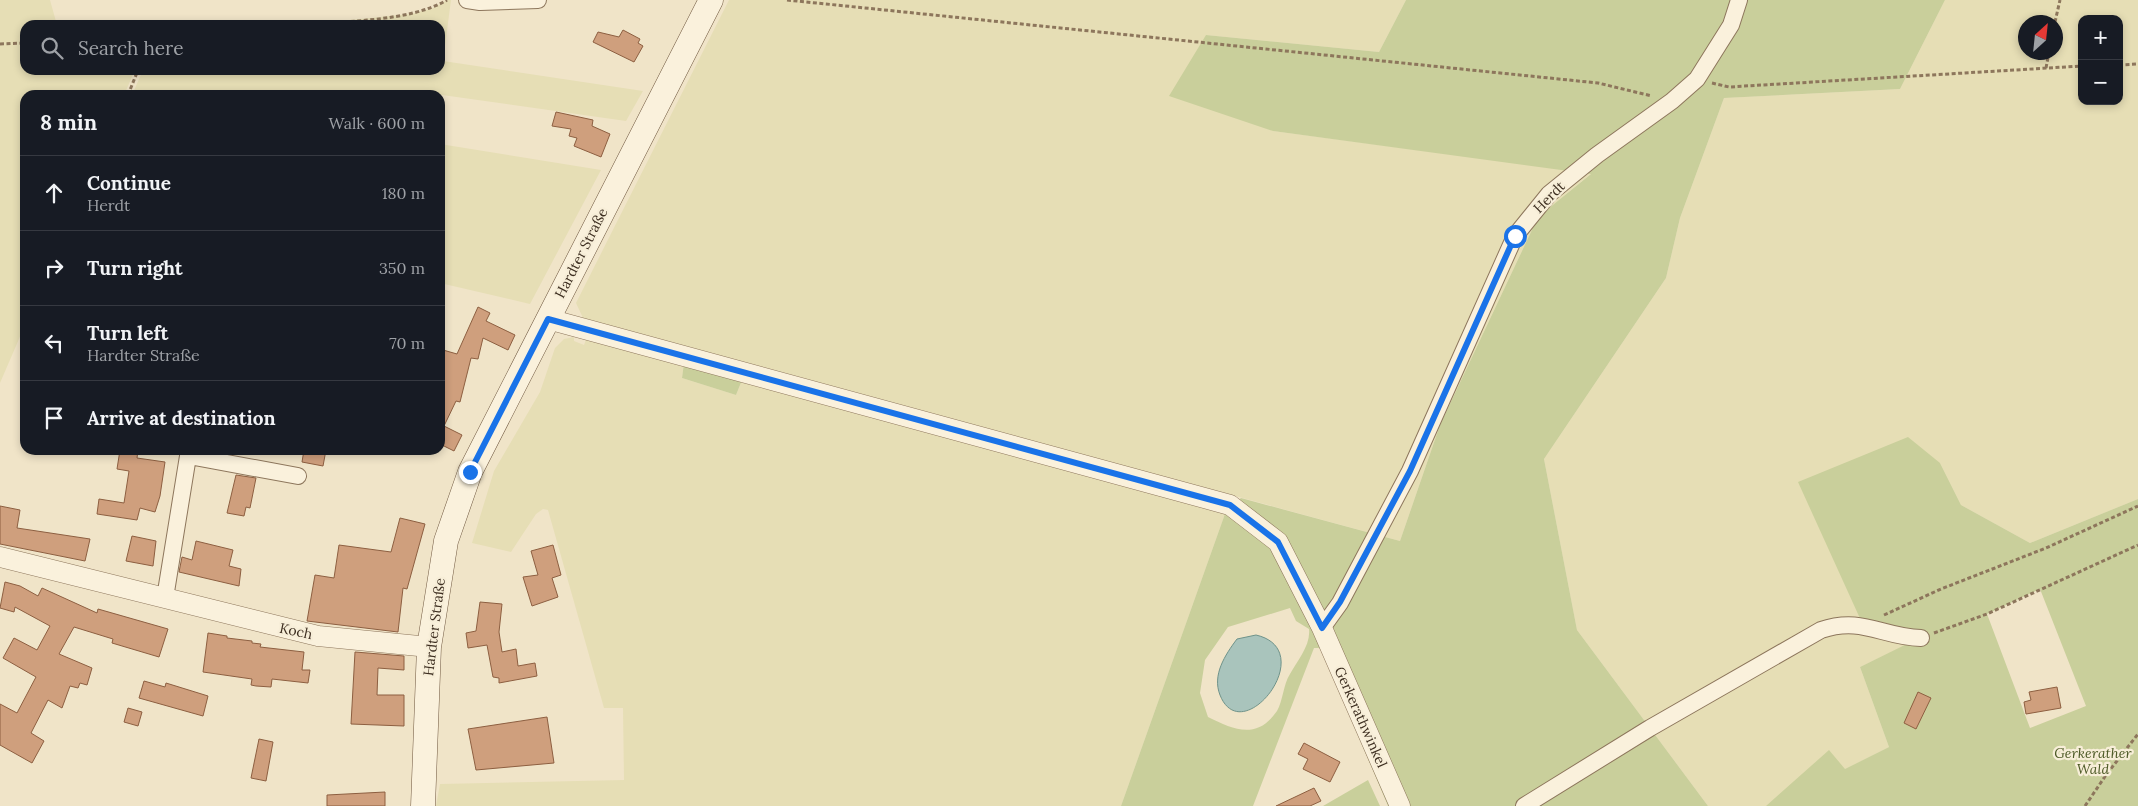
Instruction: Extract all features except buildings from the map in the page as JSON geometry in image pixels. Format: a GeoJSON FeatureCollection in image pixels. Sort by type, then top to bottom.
{"type":"FeatureCollection","features":[{"type":"Feature","properties":{"kind":"main road","name":"Hardter Straße"},"geometry":{"type":"LineString","coordinates":[[423,806],[429,646],[446,541],[470,472],[711,0]]}},
{"type":"Feature","properties":{"kind":"street"},"geometry":{"type":"LineString","coordinates":[[467,0],[480,2],[538,0]]}},
{"type":"Feature","properties":{"kind":"street","name":"Herdt"},"geometry":{"type":"LineString","coordinates":[[1322,628],[1340,602],[1410,471],[1515,236],[1549,194],[1597,155],[1672,101],[1697,79],[1730,25],[1739,0]]}},
{"type":"Feature","properties":{"kind":"street","name":"Gerkerathwinkel"},"geometry":{"type":"LineString","coordinates":[[548,319],[1230,505],[1278,542],[1322,628],[1400,806]]}},
{"type":"Feature","properties":{"kind":"street"},"geometry":{"type":"LineString","coordinates":[[165,598],[189,455]]}},
{"type":"Feature","properties":{"kind":"street"},"geometry":{"type":"LineString","coordinates":[[198,455],[298,476]]}},
{"type":"Feature","properties":{"kind":"street","name":"Koch"},"geometry":{"type":"LineString","coordinates":[[1,561],[165,598],[242,619],[318,636],[429,646]]}},
{"type":"Feature","properties":{"kind":"street"},"geometry":{"type":"LineString","coordinates":[[1524,806],[1650,728],[1821,630],[1838,624],[1863,625],[1902,637],[1921,638]]}},
{"type":"Feature","properties":{"kind":"path"},"geometry":{"type":"LineString","coordinates":[[350,20],[411,14],[433,8],[447,0]]}},
{"type":"Feature","properties":{"kind":"path"},"geometry":{"type":"LineString","coordinates":[[787,0],[1598,83],[1672,101]]}},
{"type":"Feature","properties":{"kind":"path"},"geometry":{"type":"LineString","coordinates":[[2057,15],[2060,0]]}},
{"type":"Feature","properties":{"kind":"path"},"geometry":{"type":"LineString","coordinates":[[0,44],[20,43]]}},
{"type":"Feature","properties":{"kind":"path"},"geometry":{"type":"LineString","coordinates":[[2046,68],[2048,60]]}},
{"type":"Feature","properties":{"kind":"path"},"geometry":{"type":"LineString","coordinates":[[2123,65],[2138,64]]}},
{"type":"Feature","properties":{"kind":"path"},"geometry":{"type":"LineString","coordinates":[[1697,79],[1729,87],[2078,66]]}},
{"type":"Feature","properties":{"kind":"path"},"geometry":{"type":"LineString","coordinates":[[130,90],[136,75]]}},
{"type":"Feature","properties":{"kind":"path"},"geometry":{"type":"LineString","coordinates":[[1863,625],[1941,589],[2046,548],[2138,506]]}},
{"type":"Feature","properties":{"kind":"path"},"geometry":{"type":"LineString","coordinates":[[1921,638],[1987,614],[2138,545]]}},
{"type":"Feature","properties":{"kind":"path"},"geometry":{"type":"LineString","coordinates":[[2085,806],[2138,734]]}},
{"type":"Feature","properties":{"kind":"shaded area"},"geometry":{"type":"Polygon","coordinates":[[[0,0],[50,0],[56,20],[20,20],[20,75],[133,75],[126,90],[20,90],[20,337],[0,383],[0,0]]]}},
{"type":"Feature","properties":{"kind":"shaded area"},"geometry":{"type":"Polygon","coordinates":[[[447,0],[451,0],[445,46],[445,20],[350,20],[411,14],[433,8],[447,0]]]}},
{"type":"Feature","properties":{"kind":"shaded area"},"geometry":{"type":"Polygon","coordinates":[[[729,0],[1406,0],[1379,52],[1206,35],[1273,131],[1592,173],[1538,217],[1440,425],[1400,541],[583,318],[576,303],[729,0]]]}},
{"type":"Feature","properties":{"kind":"shaded area"},"geometry":{"type":"Polygon","coordinates":[[[1945,0],[2138,0],[2138,499],[2030,543],[1961,505],[1940,463],[1921,638],[1860,667],[1889,747],[1773,806],[1708,806],[1577,630],[1544,459],[1666,278],[1680,218],[1724,98],[1900,89],[1945,0]]]}},
{"type":"Feature","properties":{"kind":"shaded area"},"geometry":{"type":"Polygon","coordinates":[[[445,61],[643,91],[626,121],[445,95],[445,90],[134,90],[141,75],[445,75],[445,61]]]}},
{"type":"Feature","properties":{"kind":"shaded area"},"geometry":{"type":"Polygon","coordinates":[[[445,145],[601,170],[530,304],[445,284],[445,145]]]}},
{"type":"Feature","properties":{"kind":"shaded area"},"geometry":{"type":"Polygon","coordinates":[[[574,337],[574,341],[584,345],[587,337],[684,363],[682,378],[736,395],[742,380],[1226,511],[1121,806],[436,806],[440,784],[624,780],[623,708],[604,708],[548,510],[543,509],[536,514],[511,552],[472,543],[494,471],[540,392],[555,348],[564,339],[574,337]]]}},
{"type":"Feature","properties":{"kind":"green space"},"geometry":{"type":"Polygon","coordinates":[[[1406,0],[1945,0],[1900,89],[1724,98],[1680,218],[1666,278],[1544,459],[1577,630],[1708,806],[1388,806],[1321,648],[1314,648],[1253,806],[1121,806],[1226,511],[1241,498],[1400,541],[1440,425],[1538,217],[1591,174],[1273,131],[1169,96],[1206,35],[1379,52],[1406,0]],[[1290,608],[1228,627],[1205,660],[1200,693],[1208,717],[1227,726],[1245,730],[1261,726],[1269,720],[1279,707],[1288,678],[1308,641],[1309,629],[1296,621],[1290,608]]]}},
{"type":"Feature","properties":{"kind":"green space"},"geometry":{"type":"Polygon","coordinates":[[[684,363],[742,380],[736,395],[682,378],[684,363]]]}},
{"type":"Feature","properties":{"kind":"green space","name":"Gerkerather Wald"},"geometry":{"type":"Polygon","coordinates":[[[1908,437],[1940,463],[1961,505],[2030,543],[2138,499],[2138,806],[1766,806],[1829,750],[1845,769],[1889,747],[1860,667],[1919,638],[1863,625],[1798,482],[1908,437]],[[2040,589],[1987,614],[2030,728],[2086,706],[2040,589]]]}},
{"type":"Feature","properties":{"kind":"green space"},"geometry":{"type":"Polygon","coordinates":[[[1368,780],[1380,806],[1323,806],[1368,780]]]}},
{"type":"Feature","properties":{"kind":"water"},"geometry":{"type":"Polygon","coordinates":[[[1256,635],[1274,644],[1281,659],[1279,675],[1271,692],[1258,705],[1244,711],[1231,709],[1220,695],[1218,688],[1221,666],[1237,639],[1256,635]]]}},
{"type":"Feature","properties":{"kind":"route"},"geometry":{"type":"LineString","coordinates":[[470,472],[548,319],[1230,505],[1278,542],[1322,628],[1340,602],[1410,471],[1515,236]]}}]}
